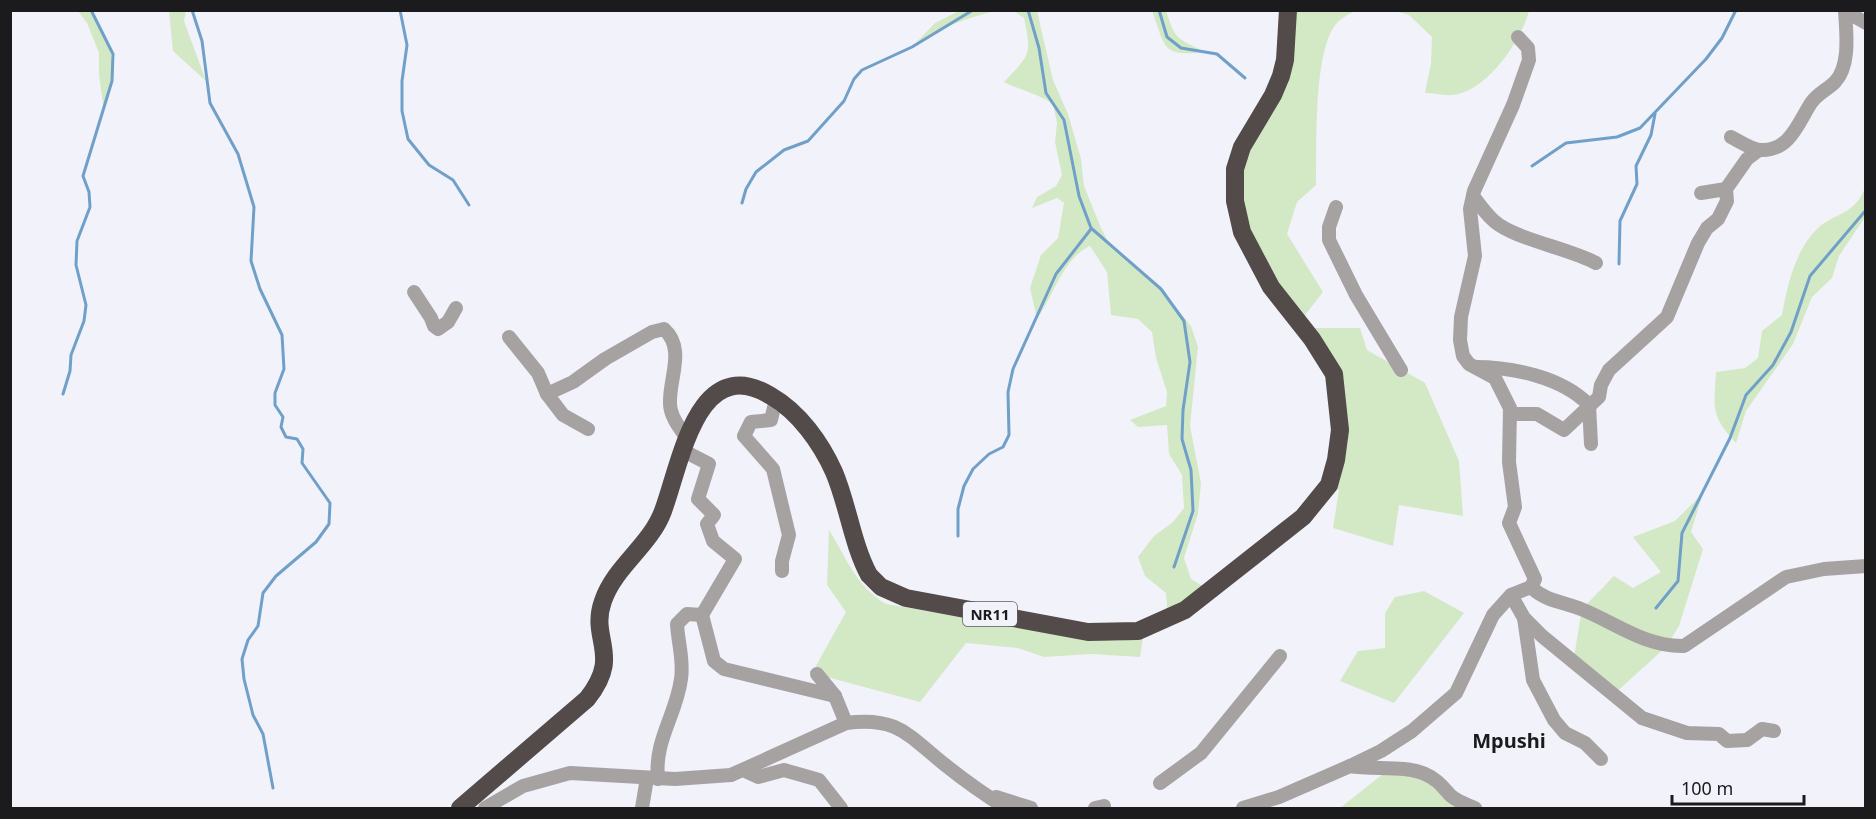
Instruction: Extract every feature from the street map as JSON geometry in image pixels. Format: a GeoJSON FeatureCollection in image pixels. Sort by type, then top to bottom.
{"type":"FeatureCollection","features":[{"type":"Feature","properties":{"kind":"highway","name":"NR11"},"geometry":{"type":"LineString","coordinates":[[460,808],[587,699],[598,686],[606,659],[601,628],[603,600],[611,584],[656,528],[684,444],[704,406],[724,387],[746,384],[776,399],[817,441],[834,473],[863,565],[872,580],[885,590],[906,598],[1089,632],[1138,631],[1185,610],[1315,505],[1329,485],[1336,460],[1340,410],[1334,374],[1317,346],[1271,287],[1242,232],[1234,201],[1235,169],[1242,147],[1270,101],[1281,76],[1285,60],[1288,10]]}},
{"type":"Feature","properties":{"kind":"street"},"geometry":{"type":"LineString","coordinates":[[1845,11],[1866,23]]}},
{"type":"Feature","properties":{"kind":"street"},"geometry":{"type":"LineString","coordinates":[[1511,414],[1537,414],[1564,430],[1599,397],[1601,384],[1609,370],[1624,360],[1667,317],[1698,243],[1707,228],[1718,219],[1727,201],[1726,189],[1747,159],[1759,150],[1773,147],[1792,138],[1820,91],[1833,84],[1839,77],[1846,49],[1845,11]]}},
{"type":"Feature","properties":{"kind":"street"},"geometry":{"type":"LineString","coordinates":[[1243,808],[1279,797],[1350,766],[1381,751],[1412,731],[1456,693],[1493,615],[1511,596],[1531,587],[1535,579],[1509,523],[1515,507],[1509,462],[1511,414],[1495,378],[1473,367],[1463,356],[1460,340],[1465,293],[1475,256],[1471,229],[1473,196],[1513,105],[1529,60],[1528,48],[1518,37]]}},
{"type":"Feature","properties":{"kind":"street"},"geometry":{"type":"LineString","coordinates":[[1731,137],[1759,150]]}},
{"type":"Feature","properties":{"kind":"street"},"geometry":{"type":"LineString","coordinates":[[1701,193],[1726,189]]}},
{"type":"Feature","properties":{"kind":"street"},"geometry":{"type":"LineString","coordinates":[[1473,196],[1494,222],[1510,230],[1579,253],[1596,263]]}},
{"type":"Feature","properties":{"kind":"street"},"geometry":{"type":"LineString","coordinates":[[1335,207],[1329,227],[1329,240],[1356,295],[1401,370]]}},
{"type":"Feature","properties":{"kind":"street"},"geometry":{"type":"LineString","coordinates":[[414,292],[432,318],[434,326],[438,328],[448,322],[456,308]]}},
{"type":"Feature","properties":{"kind":"street"},"geometry":{"type":"LineString","coordinates":[[547,394],[573,382],[605,358],[652,332],[664,329],[671,337],[675,351],[670,404],[675,420],[684,444],[709,464],[698,499],[714,515],[707,524],[713,541],[735,559],[702,615],[717,664],[734,672],[835,696]]}},
{"type":"Feature","properties":{"kind":"street"},"geometry":{"type":"LineString","coordinates":[[509,338],[538,373],[547,394],[562,415],[588,429]]}},
{"type":"Feature","properties":{"kind":"street"},"geometry":{"type":"LineString","coordinates":[[1473,367],[1496,367],[1546,380],[1574,393],[1589,405],[1591,444]]}},
{"type":"Feature","properties":{"kind":"street"},"geometry":{"type":"LineString","coordinates":[[776,399],[771,420],[751,422],[744,436],[773,469],[789,535],[782,561],[782,571]]}},
{"type":"Feature","properties":{"kind":"street"},"geometry":{"type":"LineString","coordinates":[[1531,587],[1540,596],[1582,609],[1629,634],[1666,647],[1684,646],[1786,576],[1866,566]]}},
{"type":"Feature","properties":{"kind":"street"},"geometry":{"type":"LineString","coordinates":[[1511,596],[1524,618],[1573,663],[1642,718],[1687,733],[1719,734],[1727,741],[1748,740],[1762,729],[1774,731]]}},
{"type":"Feature","properties":{"kind":"street"},"geometry":{"type":"LineString","coordinates":[[642,808],[681,680],[682,648],[677,624],[687,614],[702,615]]}},
{"type":"Feature","properties":{"kind":"street"},"geometry":{"type":"LineString","coordinates":[[1524,618],[1533,680],[1554,720],[1565,733],[1585,743],[1601,759]]}},
{"type":"Feature","properties":{"kind":"street"},"geometry":{"type":"LineString","coordinates":[[1160,783],[1201,753],[1280,656]]}},
{"type":"Feature","properties":{"kind":"street"},"geometry":{"type":"LineString","coordinates":[[817,674],[835,696],[846,723]]}},
{"type":"Feature","properties":{"kind":"street"},"geometry":{"type":"LineString","coordinates":[[485,808],[523,786],[570,773],[652,778],[701,778],[731,775],[846,723],[882,721],[904,729],[963,780],[1006,808]]}},
{"type":"Feature","properties":{"kind":"street"},"geometry":{"type":"LineString","coordinates":[[1350,766],[1371,770],[1407,769],[1424,773],[1441,783],[1451,797],[1475,808]]}},
{"type":"Feature","properties":{"kind":"street"},"geometry":{"type":"LineString","coordinates":[[742,770],[758,777],[784,770],[819,780],[841,808]]}},
{"type":"Feature","properties":{"kind":"street"},"geometry":{"type":"LineString","coordinates":[[983,792],[1031,808]]}},
{"type":"Feature","properties":{"kind":"green space"},"geometry":{"type":"Polygon","coordinates":[[[78,11],[91,11],[110,48],[111,81],[104,110],[99,75],[99,53],[87,23],[78,11]]]}},
{"type":"Feature","properties":{"kind":"green space"},"geometry":{"type":"Polygon","coordinates":[[[169,11],[186,11],[184,21],[206,81],[173,51],[169,11]]]}},
{"type":"Feature","properties":{"kind":"green space"},"geometry":{"type":"Polygon","coordinates":[[[959,11],[996,11],[952,25],[912,47],[935,23],[959,11]]]}},
{"type":"Feature","properties":{"kind":"green space"},"geometry":{"type":"Polygon","coordinates":[[[1014,11],[1037,11],[1053,80],[1068,114],[1081,159],[1084,186],[1111,247],[1161,289],[1191,326],[1198,347],[1190,426],[1201,483],[1198,514],[1184,558],[1191,579],[1206,588],[1168,618],[1166,593],[1145,576],[1138,557],[1154,536],[1173,522],[1184,508],[1182,475],[1169,454],[1167,425],[1138,427],[1130,420],[1166,406],[1167,392],[1156,358],[1152,332],[1138,319],[1111,315],[1107,272],[1090,246],[1073,259],[1037,319],[1030,288],[1041,255],[1058,238],[1064,203],[1057,198],[1032,208],[1037,197],[1056,186],[1062,175],[1055,142],[1057,123],[1053,104],[1042,97],[1004,82],[1024,59],[1028,48],[1024,18],[1014,11]]]}},
{"type":"Feature","properties":{"kind":"green space"},"geometry":{"type":"Polygon","coordinates":[[[1152,11],[1166,11],[1178,37],[1205,52],[1180,53],[1167,47],[1152,11]]]}},
{"type":"Feature","properties":{"kind":"green space"},"geometry":{"type":"Polygon","coordinates":[[[1283,11],[1355,11],[1336,24],[1323,56],[1318,101],[1316,185],[1297,202],[1287,234],[1323,292],[1295,328],[1264,283],[1245,250],[1233,216],[1229,182],[1236,154],[1272,92],[1278,72],[1283,11]]]}},
{"type":"Feature","properties":{"kind":"green space"},"geometry":{"type":"Polygon","coordinates":[[[1395,11],[1529,11],[1519,36],[1490,75],[1466,91],[1450,95],[1425,93],[1431,63],[1432,37],[1409,15],[1395,11]]]}},
{"type":"Feature","properties":{"kind":"green space"},"geometry":{"type":"Polygon","coordinates":[[[1865,188],[1865,217],[1839,256],[1832,278],[1812,297],[1793,344],[1746,411],[1736,443],[1722,425],[1715,410],[1716,372],[1745,368],[1758,358],[1762,331],[1782,315],[1789,281],[1803,247],[1823,224],[1855,204],[1865,188]]]}},
{"type":"Feature","properties":{"kind":"green space"},"geometry":{"type":"Polygon","coordinates":[[[1295,328],[1360,328],[1367,350],[1425,383],[1459,461],[1463,516],[1399,505],[1393,546],[1333,528],[1339,490],[1322,486],[1331,441],[1331,394],[1322,365],[1295,328]]]}},
{"type":"Feature","properties":{"kind":"green space"},"geometry":{"type":"Polygon","coordinates":[[[1703,493],[1691,532],[1703,549],[1679,626],[1666,647],[1613,695],[1573,663],[1582,609],[1614,576],[1633,588],[1661,572],[1633,537],[1675,521],[1703,493]]]}},
{"type":"Feature","properties":{"kind":"green space"},"geometry":{"type":"Polygon","coordinates":[[[829,530],[859,580],[886,604],[1060,634],[1116,641],[1143,638],[1140,657],[1090,654],[1044,657],[1018,648],[966,643],[920,702],[812,673],[846,612],[827,585],[829,530]]]}},
{"type":"Feature","properties":{"kind":"green space"},"geometry":{"type":"Polygon","coordinates":[[[1424,591],[1464,613],[1394,703],[1340,681],[1358,651],[1385,648],[1385,613],[1395,597],[1424,591]]]}},
{"type":"Feature","properties":{"kind":"green space"},"geometry":{"type":"Polygon","coordinates":[[[1407,769],[1475,808],[1340,808],[1388,770],[1407,769]]]}},
{"type":"Feature","properties":{"kind":"waterway"},"geometry":{"type":"LineString","coordinates":[[63,394],[70,371],[71,355],[84,321],[86,305],[76,265],[77,241],[90,207],[89,192],[83,176],[112,81],[113,54],[91,10]]}},
{"type":"Feature","properties":{"kind":"waterway"},"geometry":{"type":"LineString","coordinates":[[192,10],[202,41],[210,103],[238,154],[254,207],[251,261],[260,289],[282,335],[284,369],[275,393],[275,405],[283,417],[281,427],[286,437],[297,439],[303,449],[302,463],[330,503],[329,524],[316,542],[276,576],[263,593],[258,626],[248,640],[242,659],[244,679],[253,715],[263,734],[273,788]]}},
{"type":"Feature","properties":{"kind":"waterway"},"geometry":{"type":"LineString","coordinates":[[400,10],[407,45],[402,81],[402,111],[408,139],[429,165],[453,180],[469,205]]}},
{"type":"Feature","properties":{"kind":"waterway"},"geometry":{"type":"LineString","coordinates":[[742,203],[746,189],[756,172],[784,150],[808,141],[844,101],[854,79],[862,70],[912,47],[973,10]]}},
{"type":"Feature","properties":{"kind":"waterway"},"geometry":{"type":"LineString","coordinates":[[1028,10],[1039,48],[1046,93],[1064,120],[1079,196],[1091,228],[1161,289],[1184,321],[1190,362],[1183,410],[1182,439],[1191,470],[1193,511],[1174,567]]}},
{"type":"Feature","properties":{"kind":"waterway"},"geometry":{"type":"LineString","coordinates":[[1159,10],[1167,37],[1181,48],[1217,54],[1245,78]]}},
{"type":"Feature","properties":{"kind":"waterway"},"geometry":{"type":"LineString","coordinates":[[1532,166],[1566,143],[1617,137],[1640,128],[1706,59],[1722,38],[1736,10]]}},
{"type":"Feature","properties":{"kind":"waterway"},"geometry":{"type":"LineString","coordinates":[[1619,264],[1620,221],[1637,184],[1636,166],[1651,135],[1655,114]]}},
{"type":"Feature","properties":{"kind":"waterway"},"geometry":{"type":"LineString","coordinates":[[1656,608],[1678,581],[1682,533],[1730,438],[1746,395],[1773,365],[1791,332],[1810,276],[1866,210]]}},
{"type":"Feature","properties":{"kind":"waterway"},"geometry":{"type":"LineString","coordinates":[[958,536],[958,509],[964,486],[973,469],[989,454],[1003,447],[1009,435],[1008,392],[1013,369],[1056,274],[1091,229]]}},
{"type":"Feature","properties":{"kind":"district","name":"Mpushi"},"geometry":{"type":"Point","coordinates":[1509,740]}}]}
